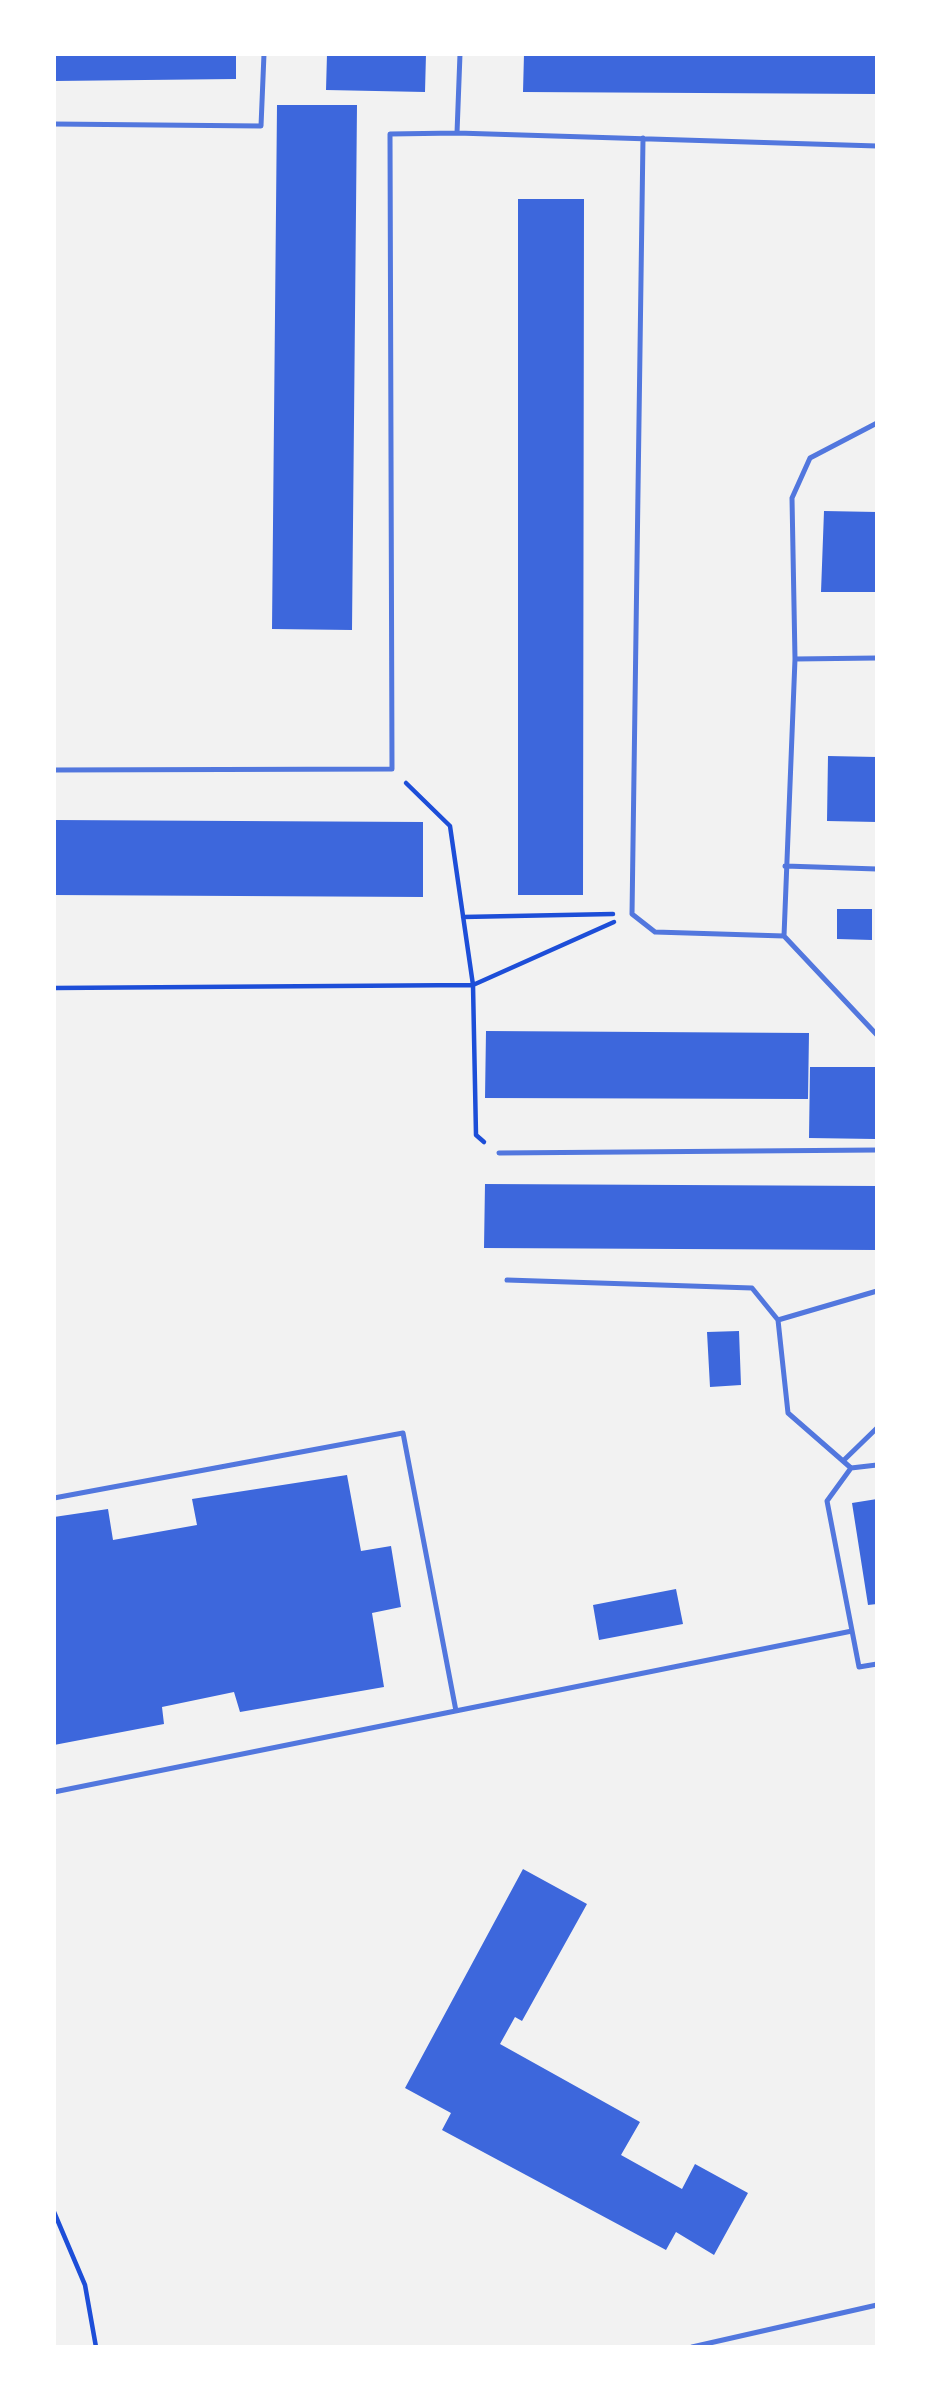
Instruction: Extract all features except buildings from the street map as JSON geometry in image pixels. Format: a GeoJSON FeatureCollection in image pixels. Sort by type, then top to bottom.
{"type":"FeatureCollection","features":[{"type":"Feature","properties":{"kind":"lane"},"geometry":{"type":"LineString","coordinates":[[54,124],[261,126],[264,54]]}},
{"type":"Feature","properties":{"kind":"lane"},"geometry":{"type":"LineString","coordinates":[[457,133],[460,54]]}},
{"type":"Feature","properties":{"kind":"lane"},"geometry":{"type":"LineString","coordinates":[[54,770],[392,769],[390,134],[457,133],[877,146]]}},
{"type":"Feature","properties":{"kind":"lane"},"geometry":{"type":"LineString","coordinates":[[643,138],[632,914],[655,932],[784,936]]}},
{"type":"Feature","properties":{"kind":"lane"},"geometry":{"type":"LineString","coordinates":[[877,423],[810,458],[792,498],[794,659],[784,936],[877,1035]]}},
{"type":"Feature","properties":{"kind":"lane"},"geometry":{"type":"LineString","coordinates":[[794,659],[877,659]]}},
{"type":"Feature","properties":{"kind":"lane"},"geometry":{"type":"LineString","coordinates":[[785,866],[877,869]]}},
{"type":"Feature","properties":{"kind":"lane"},"geometry":{"type":"LineString","coordinates":[[499,1153],[877,1150]]}},
{"type":"Feature","properties":{"kind":"lane"},"geometry":{"type":"LineString","coordinates":[[508,1280],[752,1288],[778,1320],[788,1413],[851,1468]]}},
{"type":"Feature","properties":{"kind":"lane"},"geometry":{"type":"LineString","coordinates":[[778,1320],[877,1291]]}},
{"type":"Feature","properties":{"kind":"lane"},"geometry":{"type":"LineString","coordinates":[[843,1461],[877,1428]]}},
{"type":"Feature","properties":{"kind":"lane"},"geometry":{"type":"LineString","coordinates":[[54,1498],[403,1433],[456,1711]]}},
{"type":"Feature","properties":{"kind":"lane"},"geometry":{"type":"LineString","coordinates":[[877,1465],[851,1468],[827,1501],[859,1667],[877,1664]]}},
{"type":"Feature","properties":{"kind":"lane"},"geometry":{"type":"LineString","coordinates":[[54,1792],[852,1631]]}},
{"type":"Feature","properties":{"kind":"lane"},"geometry":{"type":"LineString","coordinates":[[692,2347],[877,2305]]}},
{"type":"Feature","properties":{"kind":"path"},"geometry":{"type":"LineString","coordinates":[[392,769],[450,826],[473,985],[476,1135],[499,1153]]}},
{"type":"Feature","properties":{"kind":"path"},"geometry":{"type":"LineString","coordinates":[[463,917],[632,914]]}},
{"type":"Feature","properties":{"kind":"path"},"geometry":{"type":"LineString","coordinates":[[54,988],[473,985],[632,914]]}},
{"type":"Feature","properties":{"kind":"path"},"geometry":{"type":"LineString","coordinates":[[54,2212],[85,2285],[96,2347]]}}]}
